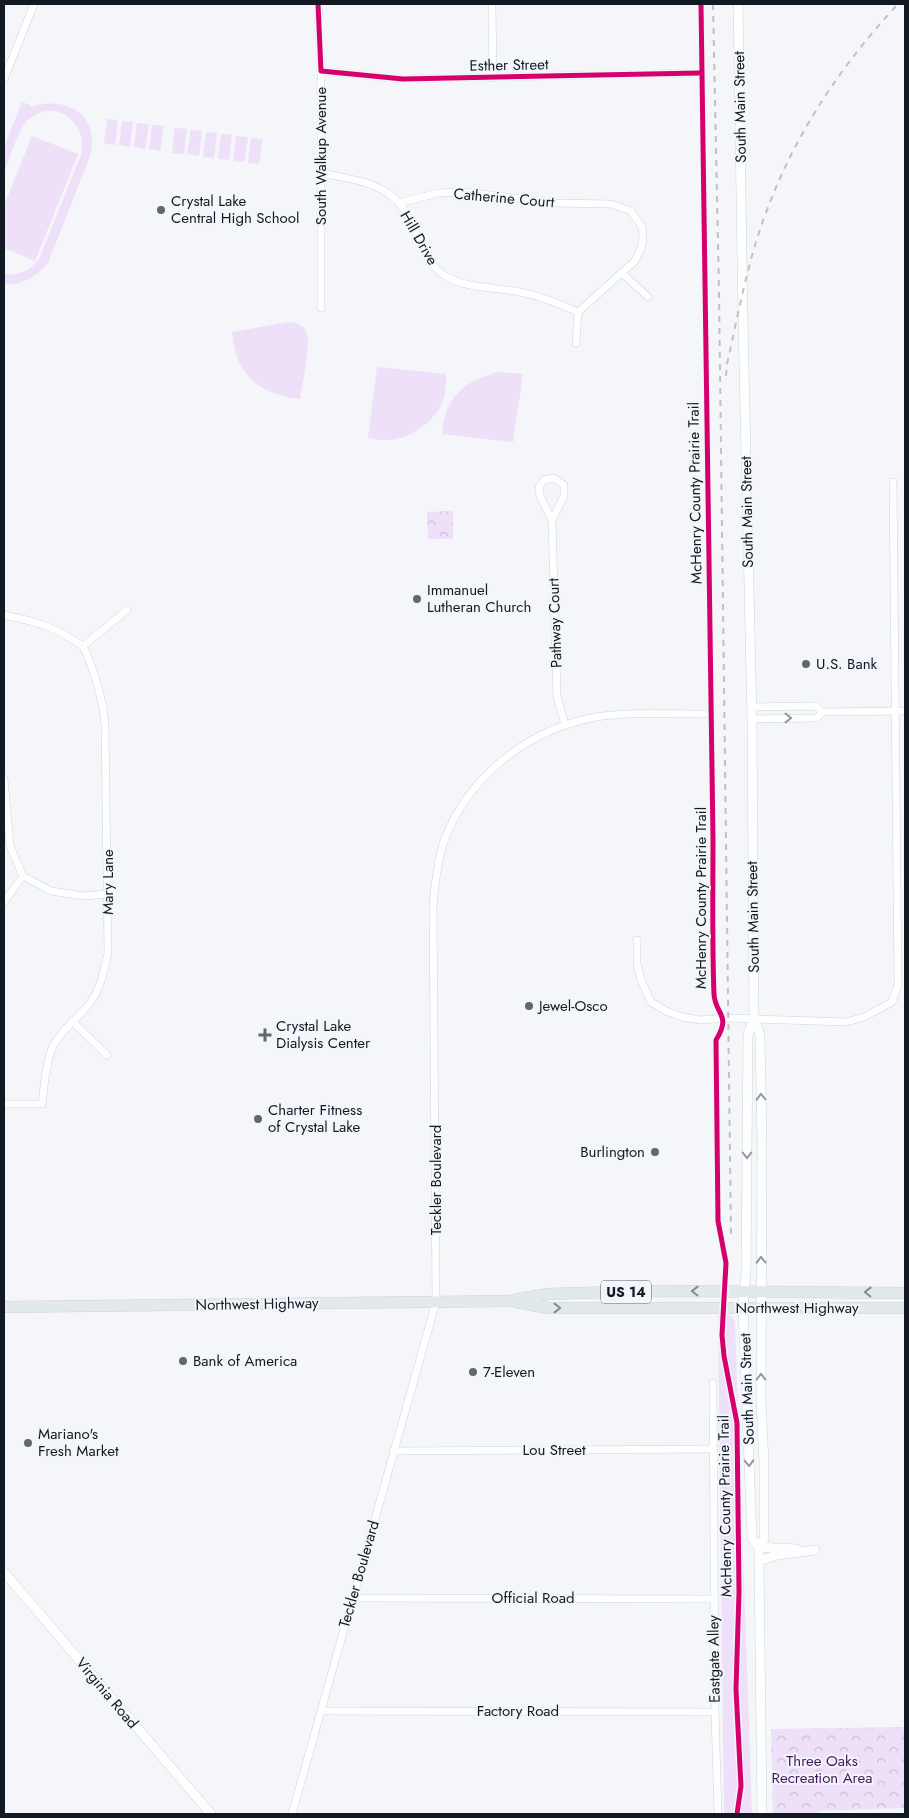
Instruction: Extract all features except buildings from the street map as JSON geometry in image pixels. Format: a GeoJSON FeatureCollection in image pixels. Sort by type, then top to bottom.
{"type":"FeatureCollection","features":[{"type":"Feature","properties":{"kind":"main road","name":"Northwest Highway"},"geometry":{"type":"LineString","coordinates":[[4,1307],[509,1301],[556,1294],[678,1291],[905,1292]]}},
{"type":"Feature","properties":{"kind":"main road","name":"Northwest Highway"},"geometry":{"type":"LineString","coordinates":[[509,1301],[548,1308],[904,1308]]}},
{"type":"Feature","properties":{"kind":"street"},"geometry":{"type":"LineString","coordinates":[[4,80],[34,4]]}},
{"type":"Feature","properties":{"kind":"street","name":"South Walkup Avenue"},"geometry":{"type":"LineString","coordinates":[[318,4],[321,71],[321,308]]}},
{"type":"Feature","properties":{"kind":"street"},"geometry":{"type":"LineString","coordinates":[[492,4],[493,78]]}},
{"type":"Feature","properties":{"kind":"street","name":"South Main Street"},"geometry":{"type":"LineString","coordinates":[[738,4],[752,719],[754,1020],[760,1035],[762,1144],[760,1228],[764,1538],[759,1546],[762,1814]]}},
{"type":"Feature","properties":{"kind":"street","name":"Esther Street"},"geometry":{"type":"LineString","coordinates":[[321,71],[403,79],[699,73]]}},
{"type":"Feature","properties":{"kind":"street","name":"Hill Drive"},"geometry":{"type":"LineString","coordinates":[[321,173],[369,184],[393,197],[410,220],[422,248],[432,265],[449,278],[542,297],[578,312]]}},
{"type":"Feature","properties":{"kind":"street","name":"Catherine Court"},"geometry":{"type":"LineString","coordinates":[[399,203],[438,193],[463,192],[555,203],[611,204],[632,211],[642,228],[643,238],[640,254],[622,273]]}},
{"type":"Feature","properties":{"kind":"street"},"geometry":{"type":"LineString","coordinates":[[576,342],[578,312],[622,273],[648,297]]}},
{"type":"Feature","properties":{"kind":"street","name":"Pathway Court"},"geometry":{"type":"LineString","coordinates":[[552,520],[564,496],[564,485],[554,478],[544,480],[539,487],[540,496],[552,520],[557,696],[565,725]]}},
{"type":"Feature","properties":{"kind":"street"},"geometry":{"type":"LineString","coordinates":[[637,940],[637,963],[641,980],[651,1002],[666,1011],[682,1017],[700,1020],[728,1018],[846,1022],[864,1017],[892,1002],[898,985],[893,482]]}},
{"type":"Feature","properties":{"kind":"street"},"geometry":{"type":"LineString","coordinates":[[4,615],[38,622],[54,628],[83,646],[127,610]]}},
{"type":"Feature","properties":{"kind":"street","name":"Mary Lane"},"geometry":{"type":"LineString","coordinates":[[4,1104],[42,1104],[50,1054],[57,1039],[89,1004],[100,984],[108,953],[106,724],[101,693],[83,646]]}},
{"type":"Feature","properties":{"kind":"street"},"geometry":{"type":"LineString","coordinates":[[751,707],[816,706],[822,712],[905,711]]}},
{"type":"Feature","properties":{"kind":"street"},"geometry":{"type":"LineString","coordinates":[[752,719],[817,718],[822,712]]}},
{"type":"Feature","properties":{"kind":"street","name":"Teckler Boulevard"},"geometry":{"type":"LineString","coordinates":[[292,1814],[436,1302],[433,904],[436,873],[443,845],[454,817],[470,794],[507,755],[531,740],[565,725],[588,718],[631,715],[705,714]]}},
{"type":"Feature","properties":{"kind":"street"},"geometry":{"type":"LineString","coordinates":[[4,779],[10,846],[23,876],[51,891],[84,896],[108,894]]}},
{"type":"Feature","properties":{"kind":"street"},"geometry":{"type":"LineString","coordinates":[[4,902],[23,876]]}},
{"type":"Feature","properties":{"kind":"street","name":"South Main Street"},"geometry":{"type":"LineString","coordinates":[[754,1020],[748,1034],[746,1272],[743,1308],[752,1538],[759,1546]]}},
{"type":"Feature","properties":{"kind":"street"},"geometry":{"type":"LineString","coordinates":[[72,1021],[107,1055]]}},
{"type":"Feature","properties":{"kind":"street","name":"Eastgate Alley"},"geometry":{"type":"LineString","coordinates":[[713,1383],[715,1712],[718,1814]]}},
{"type":"Feature","properties":{"kind":"street","name":"Lou Street"},"geometry":{"type":"LineString","coordinates":[[394,1452],[714,1449]]}},
{"type":"Feature","properties":{"kind":"street"},"geometry":{"type":"LineString","coordinates":[[759,1546],[814,1550],[759,1561]]}},
{"type":"Feature","properties":{"kind":"street","name":"Virginia Road"},"geometry":{"type":"LineString","coordinates":[[4,1572],[210,1814]]}},
{"type":"Feature","properties":{"kind":"street","name":"Official Road"},"geometry":{"type":"LineString","coordinates":[[352,1598],[714,1599]]}},
{"type":"Feature","properties":{"kind":"street","name":"Factory Road"},"geometry":{"type":"LineString","coordinates":[[322,1711],[715,1712]]}},
{"type":"Feature","properties":{"kind":"green space"},"geometry":{"type":"Polygon","coordinates":[[[22,102],[30,105],[30,107],[43,104],[68,106],[85,119],[90,129],[92,142],[90,156],[48,263],[29,279],[17,283],[4,284],[4,274],[24,272],[39,259],[81,155],[82,143],[80,132],[75,123],[67,116],[58,112],[38,113],[28,120],[17,137],[4,173],[4,147],[22,102]]]}},
{"type":"Feature","properties":{"kind":"green space"},"geometry":{"type":"Polygon","coordinates":[[[107,119],[118,120],[115,145],[104,143],[107,119]]]}},
{"type":"Feature","properties":{"kind":"green space"},"geometry":{"type":"Polygon","coordinates":[[[122,121],[133,122],[130,147],[119,145],[122,121]]]}},
{"type":"Feature","properties":{"kind":"green space"},"geometry":{"type":"Polygon","coordinates":[[[137,123],[149,124],[145,149],[134,147],[137,123]]]}},
{"type":"Feature","properties":{"kind":"green space"},"geometry":{"type":"Polygon","coordinates":[[[152,125],[164,126],[160,151],[149,149],[152,125]]]}},
{"type":"Feature","properties":{"kind":"green space"},"geometry":{"type":"Polygon","coordinates":[[[175,128],[187,129],[184,154],[172,153],[175,128]]]}},
{"type":"Feature","properties":{"kind":"green space"},"geometry":{"type":"Polygon","coordinates":[[[191,130],[202,131],[199,156],[187,154],[191,130]]]}},
{"type":"Feature","properties":{"kind":"green space"},"geometry":{"type":"Polygon","coordinates":[[[206,132],[217,133],[214,158],[203,157],[206,132]]]}},
{"type":"Feature","properties":{"kind":"green space"},"geometry":{"type":"Polygon","coordinates":[[[221,134],[232,135],[229,160],[218,159],[221,134]]]}},
{"type":"Feature","properties":{"kind":"green space"},"geometry":{"type":"Polygon","coordinates":[[[32,136],[78,154],[35,261],[4,248],[4,206],[32,136]]]}},
{"type":"Feature","properties":{"kind":"green space"},"geometry":{"type":"Polygon","coordinates":[[[236,136],[248,137],[244,162],[233,161],[236,136]]]}},
{"type":"Feature","properties":{"kind":"green space"},"geometry":{"type":"Polygon","coordinates":[[[251,138],[263,139],[259,164],[248,163],[251,138]]]}},
{"type":"Feature","properties":{"kind":"green space"},"geometry":{"type":"Polygon","coordinates":[[[288,322],[301,326],[307,334],[305,373],[300,399],[272,393],[252,380],[238,360],[234,347],[232,332],[288,322]]]}},
{"type":"Feature","properties":{"kind":"green space"},"geometry":{"type":"Polygon","coordinates":[[[377,367],[446,374],[445,394],[437,412],[413,433],[394,439],[368,438],[377,367]]]}},
{"type":"Feature","properties":{"kind":"green space"},"geometry":{"type":"Polygon","coordinates":[[[499,372],[523,374],[513,442],[442,434],[447,410],[458,392],[476,380],[499,372]]]}},
{"type":"Feature","properties":{"kind":"green space"},"geometry":{"type":"Polygon","coordinates":[[[453,511],[453,539],[428,539],[427,512],[453,511]]]}},
{"type":"Feature","properties":{"kind":"green space"},"geometry":{"type":"Polygon","coordinates":[[[718,1315],[730,1315],[735,1321],[752,1814],[724,1814],[718,1315]]]}},
{"type":"Feature","properties":{"kind":"green space","name":"Three Oaks Recreation Area"},"geometry":{"type":"Polygon","coordinates":[[[905,1727],[905,1808],[819,1811],[813,1814],[773,1814],[771,1729],[905,1727]]]}},
{"type":"Feature","properties":{"kind":"railway"},"geometry":{"type":"LineString","coordinates":[[713,4],[719,292],[731,1234]]}},
{"type":"Feature","properties":{"kind":"railway"},"geometry":{"type":"LineString","coordinates":[[726,376],[743,290],[753,254],[764,218],[789,159],[820,104],[838,78],[857,52],[898,4]]}},
{"type":"Feature","properties":{"kind":"cycle path"},"geometry":{"type":"LineString","coordinates":[[318,4],[321,71],[403,79],[699,73]]}},
{"type":"Feature","properties":{"kind":"cycle path","name":"McHenry County Prairie Trail"},"geometry":{"type":"LineString","coordinates":[[701,4],[713,839],[713,975],[715,1001],[723,1020],[721,1031],[716,1040],[718,1221],[726,1263],[722,1335],[724,1356],[737,1423],[739,1592],[736,1689],[741,1786],[737,1814]]}},
{"type":"Feature","properties":{"kind":"place","name":"Crystal Lake Central High School"},"geometry":{"type":"Point","coordinates":[161,210]}},
{"type":"Feature","properties":{"kind":"place","name":"Immanuel Lutheran Church"},"geometry":{"type":"Point","coordinates":[417,599]}},
{"type":"Feature","properties":{"kind":"place","name":"U.S. Bank"},"geometry":{"type":"Point","coordinates":[806,664]}},
{"type":"Feature","properties":{"kind":"place","name":"Jewel-Osco"},"geometry":{"type":"Point","coordinates":[529,1006]}},
{"type":"Feature","properties":{"kind":"place","name":"Crystal Lake Dialysis Center"},"geometry":{"type":"Point","coordinates":[265,1035]}},
{"type":"Feature","properties":{"kind":"place","name":"Charter Fitness of Crystal Lake"},"geometry":{"type":"Point","coordinates":[258,1119]}},
{"type":"Feature","properties":{"kind":"place","name":"Burlington"},"geometry":{"type":"Point","coordinates":[655,1152]}},
{"type":"Feature","properties":{"kind":"place","name":"Bank of America"},"geometry":{"type":"Point","coordinates":[183,1361]}},
{"type":"Feature","properties":{"kind":"place","name":"7-Eleven"},"geometry":{"type":"Point","coordinates":[473,1372]}},
{"type":"Feature","properties":{"kind":"place","name":"Mariano's Fresh Market"},"geometry":{"type":"Point","coordinates":[28,1443]}}]}
